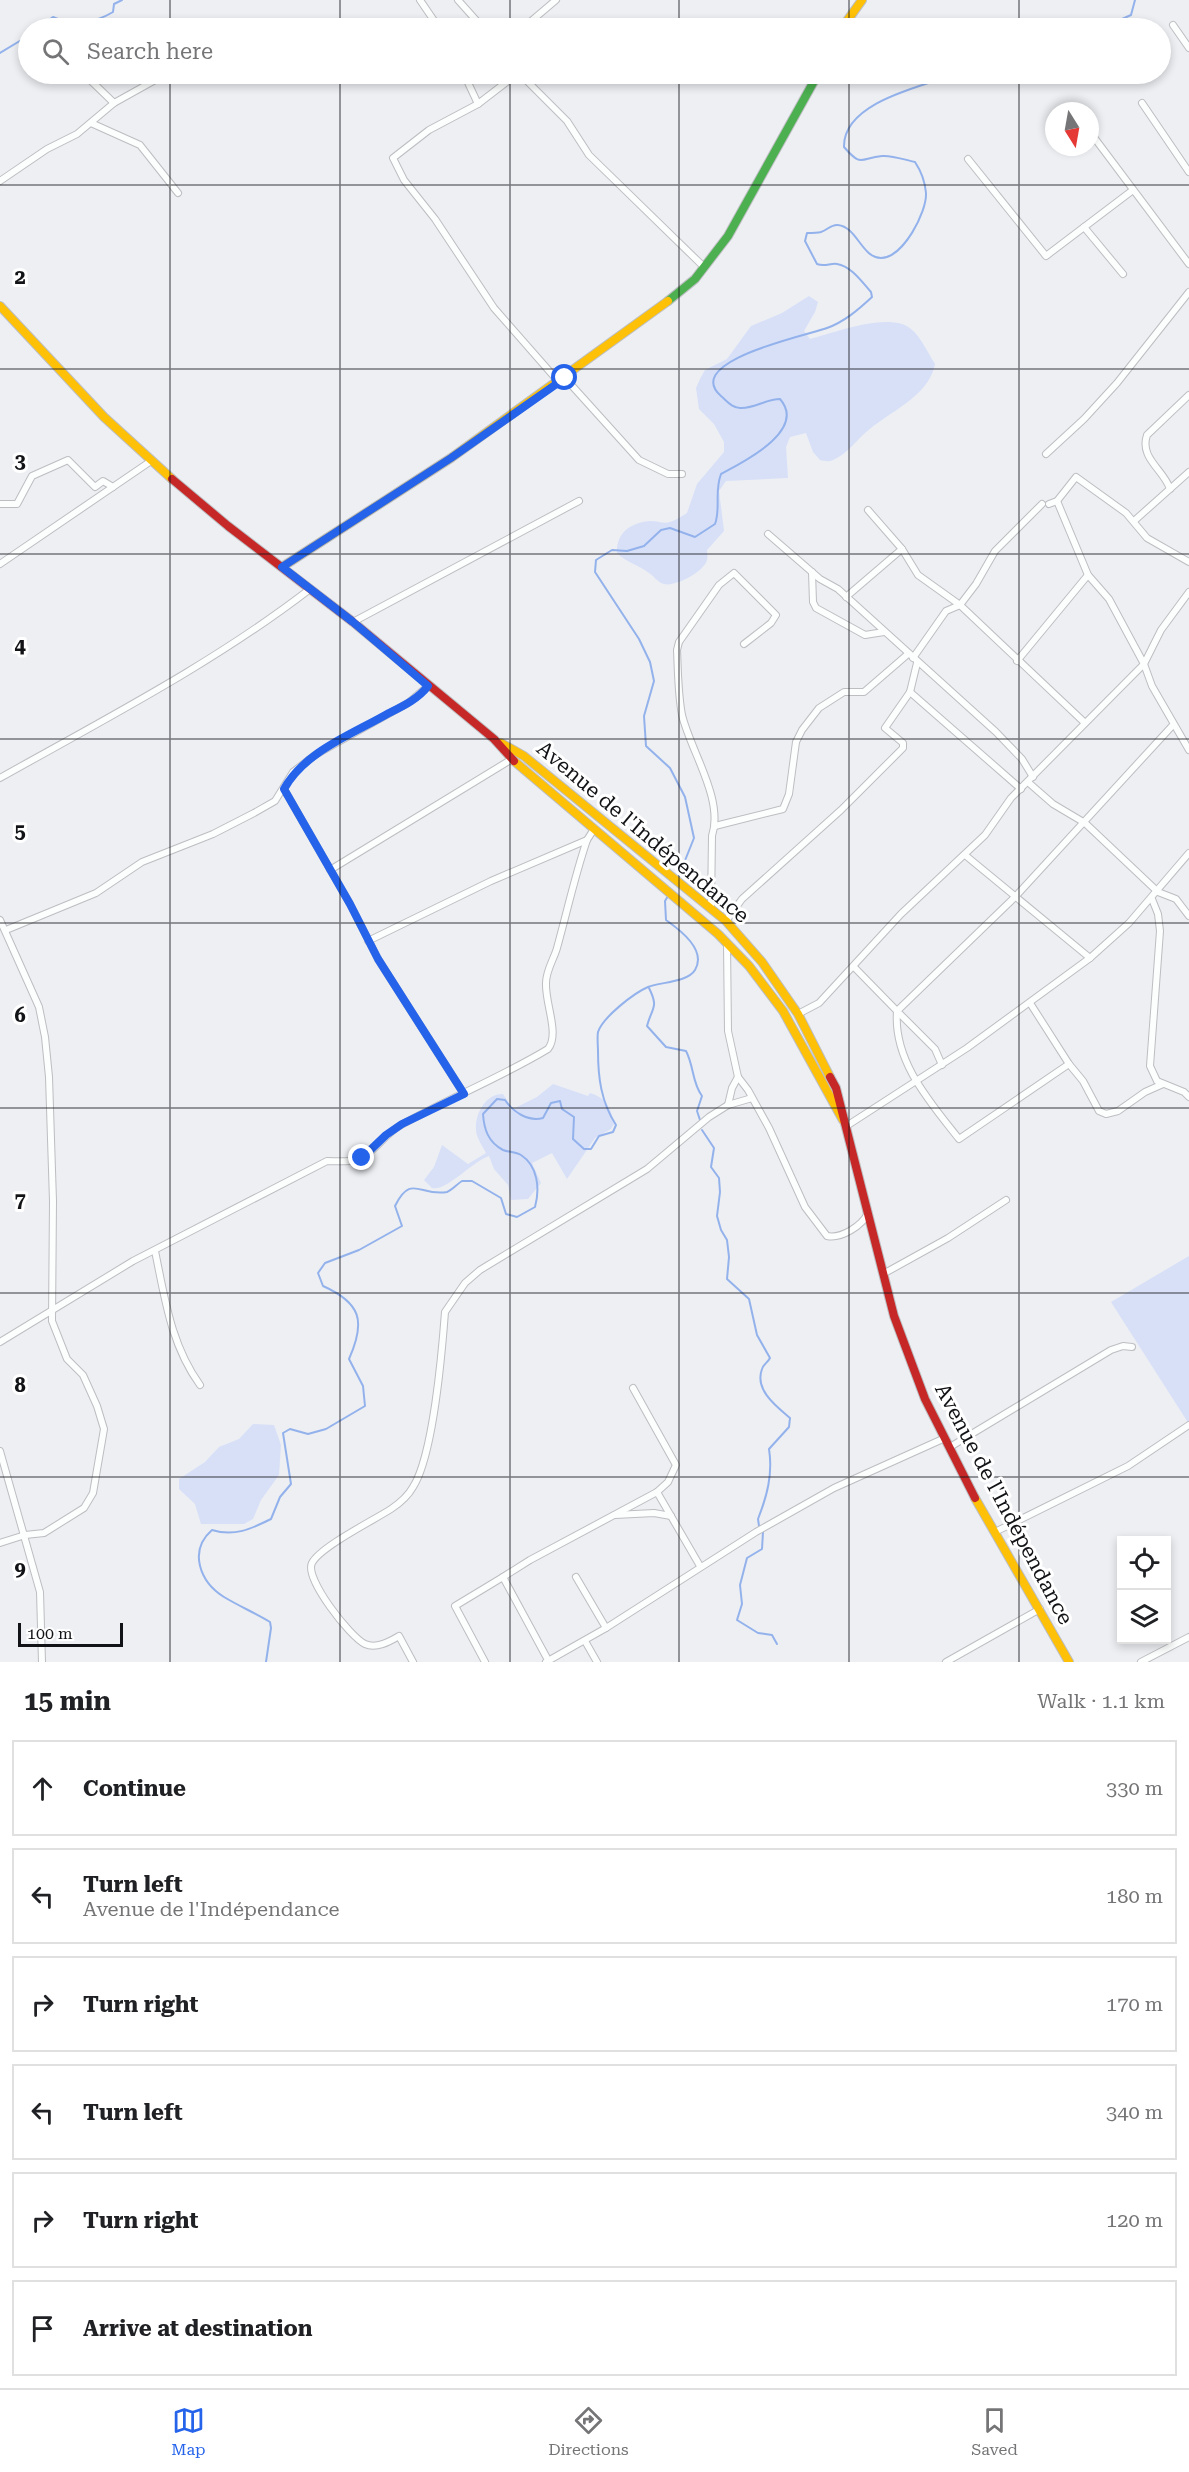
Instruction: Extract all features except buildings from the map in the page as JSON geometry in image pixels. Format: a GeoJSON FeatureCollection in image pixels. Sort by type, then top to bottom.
{"type":"FeatureCollection","features":[{"type":"Feature","properties":{"kind":"main road"},"geometry":{"type":"LineString","coordinates":[[848,18],[858,2]]}},
{"type":"Feature","properties":{"kind":"main road"},"geometry":{"type":"LineString","coordinates":[[282,567],[451,458],[646,319],[696,279],[728,236],[812,84]]}},
{"type":"Feature","properties":{"kind":"main road","name":"Avenue de l'Indépendance"},"geometry":{"type":"LineString","coordinates":[[0,306],[104,417],[151,461],[353,622],[494,739],[524,756],[711,907],[762,962],[798,1014],[836,1088],[883,1274],[906,1351],[925,1399],[995,1532],[1041,1609],[1069,1662]]}},
{"type":"Feature","properties":{"kind":"main road","name":"Avenue de l'Indépendance"},"geometry":{"type":"LineString","coordinates":[[494,739],[512,759],[727,943],[749,966],[783,1011],[844,1123]]}},
{"type":"Feature","properties":{"kind":"street"},"geometry":{"type":"LineString","coordinates":[[420,0],[432,18]]}},
{"type":"Feature","properties":{"kind":"street"},"geometry":{"type":"LineString","coordinates":[[458,0],[474,18]]}},
{"type":"Feature","properties":{"kind":"street"},"geometry":{"type":"LineString","coordinates":[[535,18],[556,0]]}},
{"type":"Feature","properties":{"kind":"street"},"geometry":{"type":"LineString","coordinates":[[1173,25],[1189,48]]}},
{"type":"Feature","properties":{"kind":"street"},"geometry":{"type":"LineString","coordinates":[[96,84],[114,103]]}},
{"type":"Feature","properties":{"kind":"street"},"geometry":{"type":"LineString","coordinates":[[0,182],[92,123],[114,103],[148,84]]}},
{"type":"Feature","properties":{"kind":"street"},"geometry":{"type":"LineString","coordinates":[[469,84],[478,104]]}},
{"type":"Feature","properties":{"kind":"street"},"geometry":{"type":"LineString","coordinates":[[505,84],[478,104],[429,130],[393,158],[404,180],[435,219],[494,308],[639,460],[668,474],[682,474]]}},
{"type":"Feature","properties":{"kind":"street"},"geometry":{"type":"LineString","coordinates":[[528,84],[567,121],[590,155],[704,267]]}},
{"type":"Feature","properties":{"kind":"street"},"geometry":{"type":"LineString","coordinates":[[1142,103],[1189,172]]}},
{"type":"Feature","properties":{"kind":"street"},"geometry":{"type":"LineString","coordinates":[[92,123],[140,145],[178,193]]}},
{"type":"Feature","properties":{"kind":"street"},"geometry":{"type":"LineString","coordinates":[[1099,144],[1189,264]]}},
{"type":"Feature","properties":{"kind":"street"},"geometry":{"type":"LineString","coordinates":[[968,159],[1046,256],[1133,190]]}},
{"type":"Feature","properties":{"kind":"street"},"geometry":{"type":"LineString","coordinates":[[1084,227],[1124,274]]}},
{"type":"Feature","properties":{"kind":"street"},"geometry":{"type":"LineString","coordinates":[[1046,454],[1084,419],[1117,383],[1189,292]]}},
{"type":"Feature","properties":{"kind":"street"},"geometry":{"type":"LineString","coordinates":[[1170,489],[1166,476],[1146,452],[1145,442],[1147,435],[1189,395]]}},
{"type":"Feature","properties":{"kind":"street"},"geometry":{"type":"LineString","coordinates":[[0,504],[17,504],[32,476],[68,460],[95,487],[103,481],[113,487]]}},
{"type":"Feature","properties":{"kind":"street"},"geometry":{"type":"LineString","coordinates":[[0,564],[151,461]]}},
{"type":"Feature","properties":{"kind":"street"},"geometry":{"type":"LineString","coordinates":[[1134,521],[1189,472]]}},
{"type":"Feature","properties":{"kind":"street"},"geometry":{"type":"LineString","coordinates":[[715,826],[783,809],[789,794],[796,742],[819,708],[844,692],[864,692],[913,658],[946,611],[960,605],[976,584],[995,551],[1045,504],[1058,501],[1076,477],[1134,521],[1147,538],[1189,562]]}},
{"type":"Feature","properties":{"kind":"street"},"geometry":{"type":"LineString","coordinates":[[353,622],[579,501]]}},
{"type":"Feature","properties":{"kind":"street"},"geometry":{"type":"LineString","coordinates":[[1058,501],[1088,576],[1109,599],[1144,664],[1152,686],[1189,750]]}},
{"type":"Feature","properties":{"kind":"street"},"geometry":{"type":"LineString","coordinates":[[868,510],[902,549],[918,575],[960,605],[1085,723]]}},
{"type":"Feature","properties":{"kind":"street"},"geometry":{"type":"LineString","coordinates":[[768,534],[812,572],[846,597],[996,732],[1022,759],[1033,777]]}},
{"type":"Feature","properties":{"kind":"street"},"geometry":{"type":"LineString","coordinates":[[846,597],[902,549]]}},
{"type":"Feature","properties":{"kind":"street"},"geometry":{"type":"LineString","coordinates":[[812,572],[813,602],[816,608],[865,635],[884,632]]}},
{"type":"Feature","properties":{"kind":"street"},"geometry":{"type":"LineString","coordinates":[[711,907],[712,836],[715,826],[706,778],[692,748],[683,717],[677,650],[679,642],[719,585],[734,573],[776,615],[771,624],[744,644]]}},
{"type":"Feature","properties":{"kind":"street"},"geometry":{"type":"LineString","coordinates":[[1017,661],[1088,576]]}},
{"type":"Feature","properties":{"kind":"street"},"geometry":{"type":"LineString","coordinates":[[0,778],[205,660],[268,621],[310,589]]}},
{"type":"Feature","properties":{"kind":"street"},"geometry":{"type":"LineString","coordinates":[[798,1014],[819,1003],[901,914],[985,835],[1021,789],[1144,664],[1161,630],[1189,592]]}},
{"type":"Feature","properties":{"kind":"street"},"geometry":{"type":"LineString","coordinates":[[726,921],[742,899],[841,810],[903,748],[903,743],[885,728],[910,692],[913,658]]}},
{"type":"Feature","properties":{"kind":"street"},"geometry":{"type":"LineString","coordinates":[[6,930],[96,893],[142,862],[213,834],[275,801],[293,772],[315,755],[408,703],[428,686]]}},
{"type":"Feature","properties":{"kind":"street"},"geometry":{"type":"LineString","coordinates":[[910,692],[1021,789]]}},
{"type":"Feature","properties":{"kind":"street"},"geometry":{"type":"LineString","coordinates":[[897,1011],[1015,897],[1173,725]]}},
{"type":"Feature","properties":{"kind":"street"},"geometry":{"type":"LineString","coordinates":[[330,870],[512,759]]}},
{"type":"Feature","properties":{"kind":"street"},"geometry":{"type":"LineString","coordinates":[[1029,783],[1053,804],[1085,823],[1158,892],[1176,899],[1189,916]]}},
{"type":"Feature","properties":{"kind":"street"},"geometry":{"type":"LineString","coordinates":[[284,789],[368,941],[431,1046],[464,1094]]}},
{"type":"Feature","properties":{"kind":"street"},"geometry":{"type":"LineString","coordinates":[[0,1342],[53,1308],[155,1251],[327,1161],[345,1162],[362,1158],[386,1135],[402,1124],[522,1065],[548,1049],[554,1042],[546,981],[587,840],[594,830]]}},
{"type":"Feature","properties":{"kind":"street"},"geometry":{"type":"LineString","coordinates":[[368,941],[533,862],[587,840]]}},
{"type":"Feature","properties":{"kind":"street"},"geometry":{"type":"LineString","coordinates":[[844,1123],[942,1065],[1090,958],[1152,899],[1189,853]]}},
{"type":"Feature","properties":{"kind":"street"},"geometry":{"type":"LineString","coordinates":[[965,855],[1090,958]]}},
{"type":"Feature","properties":{"kind":"street"},"geometry":{"type":"LineString","coordinates":[[1152,899],[1158,914],[1160,931],[1150,1066],[1152,1074],[1163,1084],[1189,1097]]}},
{"type":"Feature","properties":{"kind":"street"},"geometry":{"type":"LineString","coordinates":[[0,920],[39,1007],[45,1037],[50,1077],[53,1201],[52,1321],[68,1359],[83,1375],[98,1406],[104,1429],[93,1493],[84,1508],[53,1529],[0,1543]]}},
{"type":"Feature","properties":{"kind":"street"},"geometry":{"type":"LineString","coordinates":[[727,943],[728,1031],[738,1077],[752,1098],[790,1170],[805,1207],[827,1236],[843,1234],[862,1222],[868,1212]]}},
{"type":"Feature","properties":{"kind":"street"},"geometry":{"type":"LineString","coordinates":[[854,967],[935,1049],[942,1065]]}},
{"type":"Feature","properties":{"kind":"street"},"geometry":{"type":"LineString","coordinates":[[1030,1003],[1069,1064],[1083,1081],[1099,1111],[1106,1114],[1118,1111],[1145,1092],[1163,1084]]}},
{"type":"Feature","properties":{"kind":"street"},"geometry":{"type":"LineString","coordinates":[[897,1011],[900,1044],[916,1081],[959,1139],[1069,1064]]}},
{"type":"Feature","properties":{"kind":"street"},"geometry":{"type":"LineString","coordinates":[[728,1105],[732,1088],[738,1077]]}},
{"type":"Feature","properties":{"kind":"street"},"geometry":{"type":"LineString","coordinates":[[413,1662],[399,1636],[377,1646],[366,1645],[354,1636],[326,1599],[311,1569],[312,1562],[335,1543],[393,1508],[414,1486],[426,1449],[445,1312],[449,1303],[480,1270],[647,1169],[709,1117],[728,1105],[752,1098]]}},
{"type":"Feature","properties":{"kind":"street"},"geometry":{"type":"LineString","coordinates":[[883,1274],[938,1244],[1006,1200]]}},
{"type":"Feature","properties":{"kind":"street"},"geometry":{"type":"LineString","coordinates":[[155,1251],[177,1346],[186,1366],[200,1385]]}},
{"type":"Feature","properties":{"kind":"street"},"geometry":{"type":"LineString","coordinates":[[950,1447],[1111,1350],[1123,1346],[1132,1347]]}},
{"type":"Feature","properties":{"kind":"street"},"geometry":{"type":"LineString","coordinates":[[485,1662],[454,1606],[612,1515],[657,1492],[668,1482],[676,1465],[633,1389]]}},
{"type":"Feature","properties":{"kind":"street"},"geometry":{"type":"LineString","coordinates":[[995,1532],[1128,1466],[1189,1425]]}},
{"type":"Feature","properties":{"kind":"street"},"geometry":{"type":"LineString","coordinates":[[503,1577],[547,1661],[585,1641],[700,1566],[834,1488],[945,1438]]}},
{"type":"Feature","properties":{"kind":"street"},"geometry":{"type":"LineString","coordinates":[[0,1451],[40,1592],[42,1662]]}},
{"type":"Feature","properties":{"kind":"street"},"geometry":{"type":"LineString","coordinates":[[657,1492],[700,1566]]}},
{"type":"Feature","properties":{"kind":"street"},"geometry":{"type":"LineString","coordinates":[[612,1515],[654,1513],[671,1516]]}},
{"type":"Feature","properties":{"kind":"street"},"geometry":{"type":"LineString","coordinates":[[576,1577],[606,1628]]}},
{"type":"Feature","properties":{"kind":"street"},"geometry":{"type":"LineString","coordinates":[[946,1662],[1041,1609]]}},
{"type":"Feature","properties":{"kind":"street"},"geometry":{"type":"LineString","coordinates":[[1141,1662],[1189,1636]]}},
{"type":"Feature","properties":{"kind":"street"},"geometry":{"type":"LineString","coordinates":[[585,1641],[597,1662]]}},
{"type":"Feature","properties":{"kind":"shaded area"},"geometry":{"type":"Polygon","coordinates":[[[809,296],[818,302],[804,331],[810,339],[862,325],[890,322],[902,324],[918,336],[935,364],[931,376],[916,395],[874,425],[847,451],[833,460],[820,460],[813,452],[806,433],[790,437],[786,447],[788,478],[726,481],[719,491],[724,531],[707,550],[705,565],[682,581],[669,584],[658,581],[651,574],[617,553],[617,546],[622,534],[631,526],[651,521],[670,522],[687,513],[697,484],[724,452],[724,442],[714,424],[699,409],[696,388],[700,379],[705,370],[727,359],[751,326],[782,313],[809,296]]]}},
{"type":"Feature","properties":{"kind":"shaded area"},"geometry":{"type":"Polygon","coordinates":[[[553,1084],[588,1096],[590,1093],[600,1098],[609,1108],[614,1124],[611,1129],[595,1138],[567,1179],[552,1153],[532,1163],[541,1183],[528,1199],[511,1200],[508,1185],[494,1169],[489,1156],[438,1188],[432,1188],[424,1180],[434,1167],[442,1145],[468,1164],[486,1153],[477,1136],[476,1124],[482,1106],[491,1097],[503,1094],[513,1109],[537,1097],[553,1084]]]}},
{"type":"Feature","properties":{"kind":"shaded area"},"geometry":{"type":"Polygon","coordinates":[[[1189,1256],[1189,1424],[1111,1302],[1189,1256]]]}},
{"type":"Feature","properties":{"kind":"shaded area"},"geometry":{"type":"Polygon","coordinates":[[[253,1424],[274,1425],[281,1445],[279,1475],[261,1500],[253,1519],[244,1524],[201,1524],[195,1504],[179,1489],[179,1479],[205,1462],[219,1447],[239,1439],[253,1424]]]}},
{"type":"Feature","properties":{"kind":"waterway"},"geometry":{"type":"LineString","coordinates":[[101,18],[113,12],[114,4],[122,0]]}},
{"type":"Feature","properties":{"kind":"waterway"},"geometry":{"type":"LineString","coordinates":[[1124,18],[1131,15],[1135,0]]}},
{"type":"Feature","properties":{"kind":"waterway"},"geometry":{"type":"LineString","coordinates":[[52,18],[55,18]]}},
{"type":"Feature","properties":{"kind":"waterway"},"geometry":{"type":"LineString","coordinates":[[0,53],[18,42]]}},
{"type":"Feature","properties":{"kind":"waterway"},"geometry":{"type":"LineString","coordinates":[[678,878],[694,838],[685,797],[670,768],[646,746],[644,716],[654,681],[650,662],[639,639],[595,572],[596,560],[612,550],[627,551],[644,546],[661,530],[670,528],[695,537],[715,524],[721,474],[756,454],[779,434],[785,423],[786,411],[780,399],[737,408],[721,396],[713,383],[718,372],[732,361],[775,343],[827,328],[851,315],[872,297],[871,292],[847,268],[837,264],[817,264],[805,241],[807,233],[821,232],[836,225],[845,227],[869,253],[881,258],[897,251],[905,242],[918,222],[925,201],[925,185],[915,162],[890,156],[858,160],[844,147],[847,131],[856,118],[870,107],[887,98],[927,84]]}},
{"type":"Feature","properties":{"kind":"waterway"},"geometry":{"type":"LineString","coordinates":[[266,1662],[270,1622],[216,1591],[203,1575],[200,1566],[200,1547],[212,1530],[235,1532],[249,1529],[271,1519],[280,1497],[291,1484],[283,1433],[290,1429],[308,1434],[326,1429],[365,1406],[363,1386],[349,1359],[357,1334],[357,1315],[345,1299],[323,1286],[318,1273],[325,1263],[359,1250],[402,1226],[395,1206],[401,1196],[411,1188],[438,1193],[447,1192],[462,1181],[472,1181],[501,1198],[506,1214],[517,1217],[535,1207],[537,1186],[531,1165],[521,1155],[498,1147],[490,1139],[484,1125],[483,1114],[497,1099],[505,1100],[521,1115],[532,1119],[543,1118],[551,1103],[560,1101],[562,1109],[574,1117],[573,1139],[584,1149],[591,1149],[599,1136],[613,1132],[616,1125],[607,1107],[600,1080],[598,1032],[601,1026],[612,1013],[635,994],[648,987],[687,977],[692,974],[698,963],[698,955],[690,941],[666,920],[665,901],[668,896]]}},
{"type":"Feature","properties":{"kind":"waterway"},"geometry":{"type":"LineString","coordinates":[[649,988],[654,1007],[647,1026],[666,1047],[686,1051],[696,1086],[702,1096],[697,1111],[701,1123]]}},
{"type":"Feature","properties":{"kind":"waterway"},"geometry":{"type":"LineString","coordinates":[[702,1130],[714,1148],[711,1167],[719,1178],[717,1216],[727,1240],[729,1257],[727,1279],[749,1299],[757,1335],[770,1358],[760,1377],[764,1391],[773,1403],[790,1418],[789,1427],[769,1449],[770,1476],[758,1519],[759,1526]]}},
{"type":"Feature","properties":{"kind":"waterway"},"geometry":{"type":"LineString","coordinates":[[763,1532],[762,1549],[747,1558],[740,1585],[742,1604],[737,1620],[758,1633],[772,1635],[777,1644]]}},
{"type":"Feature","properties":{"kind":"traffic: fast"},"geometry":{"type":"LineString","coordinates":[[668,301],[695,279],[728,236],[812,84]]}},
{"type":"Feature","properties":{"kind":"traffic: slow"},"geometry":{"type":"LineString","coordinates":[[849,18],[862,0]]}},
{"type":"Feature","properties":{"kind":"traffic: slow"},"geometry":{"type":"LineString","coordinates":[[282,567],[451,458],[668,301]]}},
{"type":"Feature","properties":{"kind":"traffic: slow"},"geometry":{"type":"LineString","coordinates":[[0,306],[104,417],[172,479]]}},
{"type":"Feature","properties":{"kind":"traffic: slow"},"geometry":{"type":"LineString","coordinates":[[501,743],[524,756],[726,921],[762,962],[798,1014],[830,1077]]}},
{"type":"Feature","properties":{"kind":"traffic: slow"},"geometry":{"type":"LineString","coordinates":[[514,761],[718,934],[749,966],[783,1011],[843,1120]]}},
{"type":"Feature","properties":{"kind":"traffic: slow"},"geometry":{"type":"LineString","coordinates":[[975,1498],[1069,1662]]}},
{"type":"Feature","properties":{"kind":"traffic: jam"},"geometry":{"type":"LineString","coordinates":[[172,479],[228,526],[353,622],[494,739],[514,761]]}},
{"type":"Feature","properties":{"kind":"traffic: jam"},"geometry":{"type":"LineString","coordinates":[[830,1077],[836,1088],[894,1316],[925,1399],[975,1498]]}},
{"type":"Feature","properties":{"kind":"route"},"geometry":{"type":"LineString","coordinates":[[362,1158],[386,1135],[402,1124],[464,1094],[431,1046],[378,959],[350,904],[284,789],[293,772],[315,755],[408,703],[428,686],[353,622],[282,567],[451,458],[565,378]]}}]}
